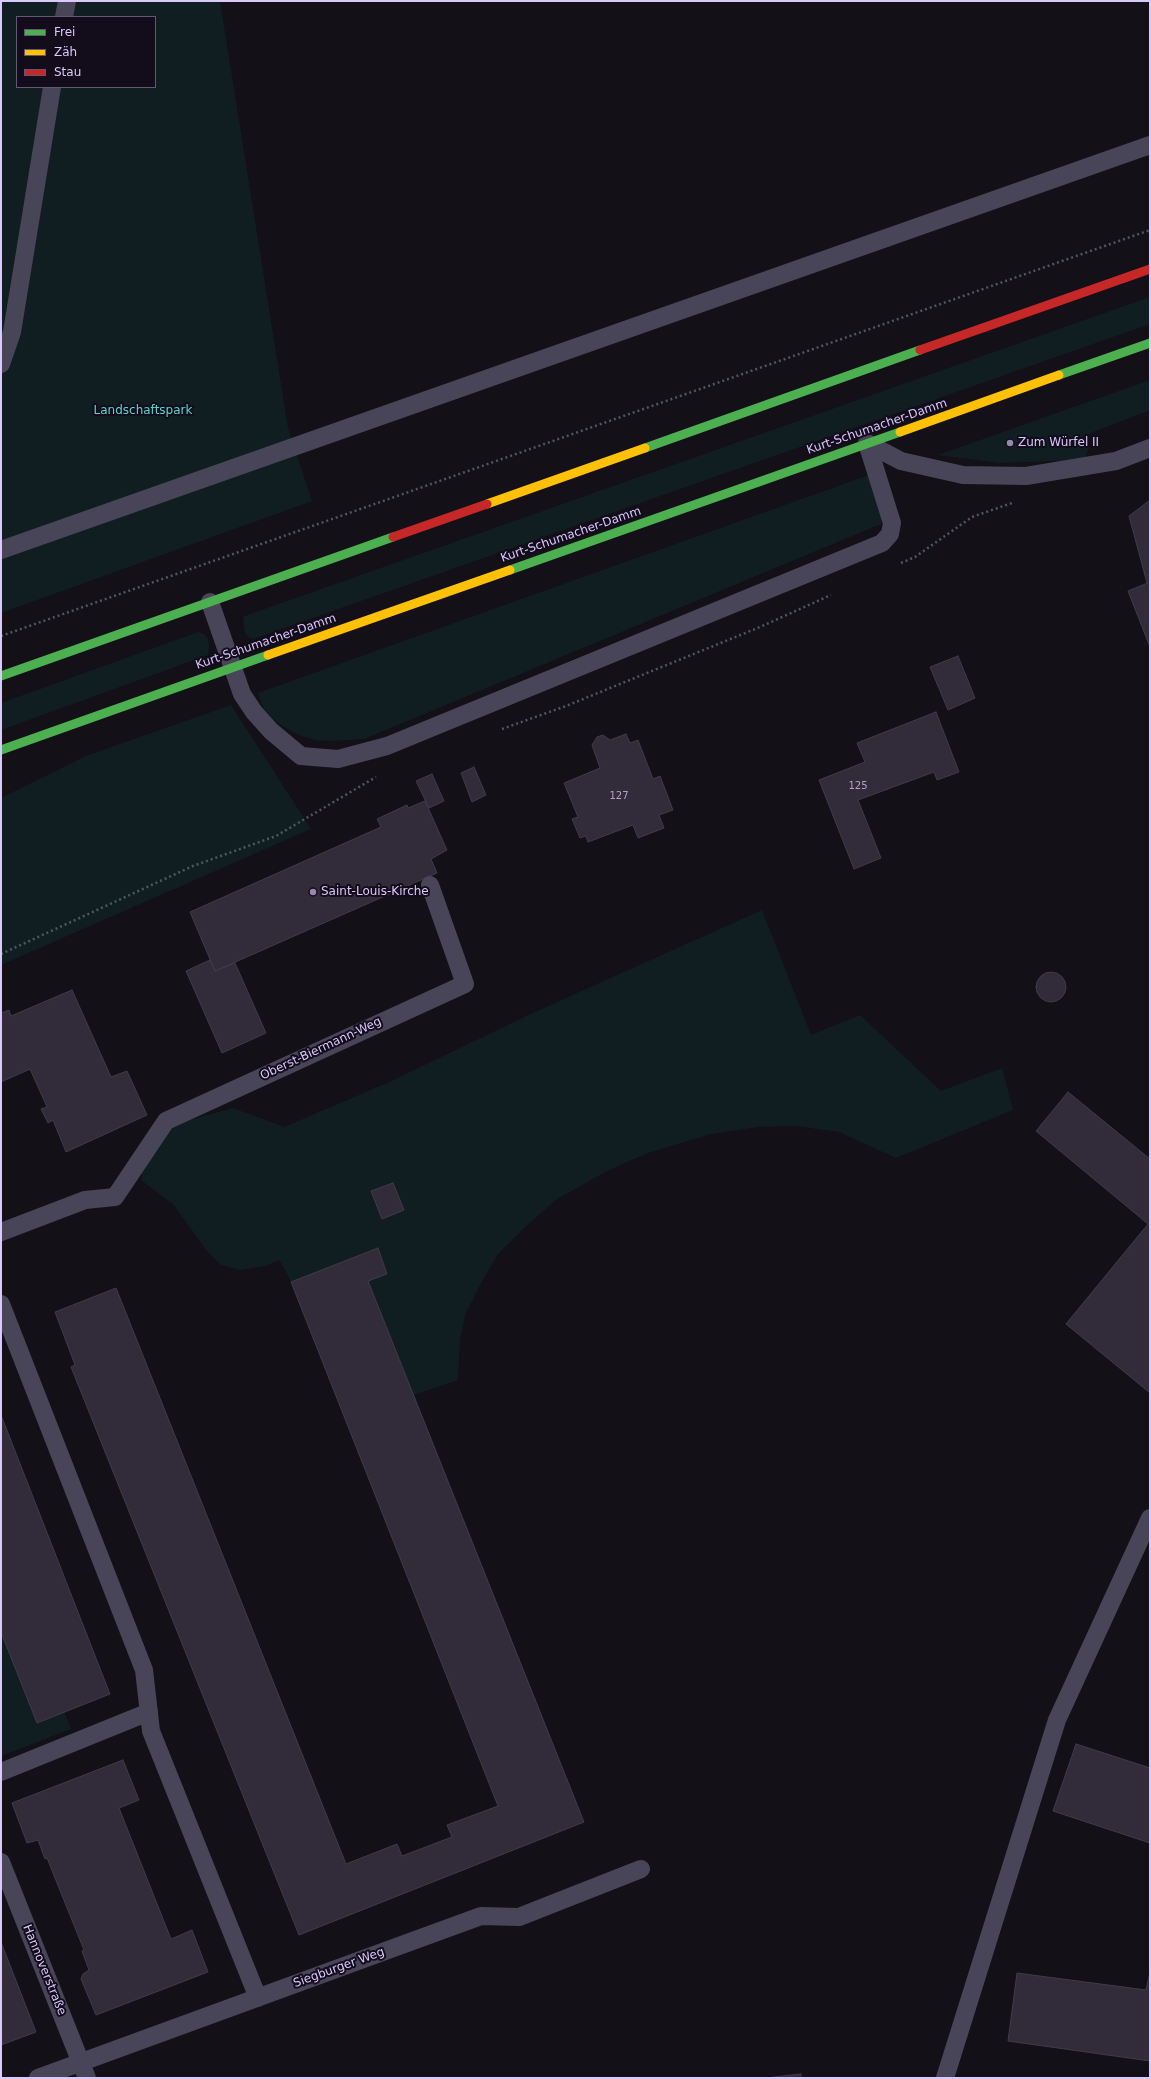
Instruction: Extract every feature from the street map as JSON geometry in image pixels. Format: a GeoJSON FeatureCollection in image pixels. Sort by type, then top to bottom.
{"type":"FeatureCollection","features":[{"type":"Feature","properties":{"kind":"main road"},"geometry":{"type":"LineString","coordinates":[[1,676],[1150,269]]}},
{"type":"Feature","properties":{"kind":"main road","name":"Kurt-Schumacher-Damm"},"geometry":{"type":"LineString","coordinates":[[1,750],[1150,343]]}},
{"type":"Feature","properties":{"kind":"lane"},"geometry":{"type":"LineString","coordinates":[[64,16],[67,1]]}},
{"type":"Feature","properties":{"kind":"lane"},"geometry":{"type":"LineString","coordinates":[[1,364],[12,332],[52,88]]}},
{"type":"Feature","properties":{"kind":"lane"},"geometry":{"type":"LineString","coordinates":[[1,550],[1150,145]]}},
{"type":"Feature","properties":{"kind":"lane"},"geometry":{"type":"LineString","coordinates":[[210,602],[242,694],[254,712],[270,731],[301,756],[338,759],[388,746],[882,543],[890,534],[892,522],[867,443]]}},
{"type":"Feature","properties":{"kind":"lane"},"geometry":{"type":"LineString","coordinates":[[867,443],[901,461],[963,475],[1026,476],[1116,461],[1150,448]]}},
{"type":"Feature","properties":{"kind":"lane","name":"Oberst-Biermann-Weg"},"geometry":{"type":"LineString","coordinates":[[1,1232],[85,1200],[115,1197],[166,1121],[465,984],[430,885]]}},
{"type":"Feature","properties":{"kind":"lane"},"geometry":{"type":"LineString","coordinates":[[1,1304],[144,1670],[151,1731],[258,1998]]}},
{"type":"Feature","properties":{"kind":"lane"},"geometry":{"type":"LineString","coordinates":[[945,2078],[1057,1720],[1150,1518]]}},
{"type":"Feature","properties":{"kind":"lane"},"geometry":{"type":"LineString","coordinates":[[1,1772],[149,1712]]}},
{"type":"Feature","properties":{"kind":"lane","name":"Hannoverstraße"},"geometry":{"type":"LineString","coordinates":[[1,1862],[84,2071]]}},
{"type":"Feature","properties":{"kind":"lane","name":"Siegburger Weg"},"geometry":{"type":"LineString","coordinates":[[38,2078],[84,2071],[258,1998],[481,1916],[519,1917],[641,1869]]}},
{"type":"Feature","properties":{"kind":"path"},"geometry":{"type":"LineString","coordinates":[[1,636],[1150,230]]}},
{"type":"Feature","properties":{"kind":"path"},"geometry":{"type":"LineString","coordinates":[[894,566],[915,557],[972,517],[1015,502]]}},
{"type":"Feature","properties":{"kind":"path"},"geometry":{"type":"LineString","coordinates":[[499,731],[566,706],[760,627],[838,592]]}},
{"type":"Feature","properties":{"kind":"path"},"geometry":{"type":"LineString","coordinates":[[1,954],[193,866],[276,836],[380,775]]}},
{"type":"Feature","properties":{"kind":"green space","name":"Landschaftspark"},"geometry":{"type":"Polygon","coordinates":[[[1,1],[220,1],[288,428],[312,501],[1,613],[1,1]]]}},
{"type":"Feature","properties":{"kind":"green space"},"geometry":{"type":"Polygon","coordinates":[[[1150,297],[1150,324],[253,639],[248,637],[245,632],[243,617],[253,613],[1150,297]]]}},
{"type":"Feature","properties":{"kind":"green space"},"geometry":{"type":"Polygon","coordinates":[[[1150,380],[1150,410],[1091,433],[1089,436],[1089,447],[1084,460],[1000,463],[938,455],[1150,380]]]}},
{"type":"Feature","properties":{"kind":"green space"},"geometry":{"type":"Polygon","coordinates":[[[869,475],[882,510],[881,524],[364,739],[330,741],[315,740],[299,735],[284,727],[272,718],[263,707],[258,693],[869,475]]]}},
{"type":"Feature","properties":{"kind":"green space"},"geometry":{"type":"Polygon","coordinates":[[[198,632],[204,634],[208,639],[208,655],[1,730],[1,703],[198,632]]]}},
{"type":"Feature","properties":{"kind":"green space"},"geometry":{"type":"Polygon","coordinates":[[[231,705],[311,829],[1,965],[1,798],[86,756],[231,705]]]}},
{"type":"Feature","properties":{"kind":"green space"},"geometry":{"type":"Polygon","coordinates":[[[762,910],[811,1035],[860,1015],[941,1091],[1002,1068],[1013,1110],[896,1158],[839,1132],[796,1126],[758,1127],[711,1134],[648,1153],[607,1171],[557,1199],[525,1227],[498,1254],[465,1315],[460,1340],[458,1380],[414,1395],[368,1281],[387,1273],[378,1248],[291,1282],[280,1260],[265,1266],[241,1270],[221,1265],[207,1251],[173,1204],[142,1181],[142,1171],[167,1126],[233,1108],[284,1127],[387,1083],[535,1012],[762,910]]]}},
{"type":"Feature","properties":{"kind":"green space"},"geometry":{"type":"Polygon","coordinates":[[[1,1632],[37,1723],[64,1712],[71,1729],[1,1756],[1,1632]]]}},
{"type":"Feature","properties":{"kind":"building"},"geometry":{"type":"Polygon","coordinates":[[[1150,500],[1150,582],[1147,583],[1129,516],[1150,500]]]}},
{"type":"Feature","properties":{"kind":"building"},"geometry":{"type":"Polygon","coordinates":[[[1150,582],[1150,647],[1128,591],[1150,582]]]}},
{"type":"Feature","properties":{"kind":"building"},"geometry":{"type":"Polygon","coordinates":[[[958,656],[975,698],[948,710],[930,667],[958,656]]]}},
{"type":"Feature","properties":{"kind":"building"},"geometry":{"type":"Polygon","coordinates":[[[936,712],[959,772],[937,780],[934,772],[858,800],[881,858],[854,869],[819,780],[865,762],[857,743],[936,712]]]}},
{"type":"Feature","properties":{"kind":"building"},"geometry":{"type":"Polygon","coordinates":[[[626,734],[630,743],[638,740],[653,779],[660,776],[673,810],[659,815],[664,828],[638,838],[633,825],[588,842],[586,836],[580,838],[572,819],[578,817],[564,783],[600,768],[592,745],[597,737],[603,735],[610,740],[626,734]]]}},
{"type":"Feature","properties":{"kind":"building"},"geometry":{"type":"Polygon","coordinates":[[[474,767],[486,795],[472,802],[461,773],[474,767]]]}},
{"type":"Feature","properties":{"kind":"building"},"geometry":{"type":"Polygon","coordinates":[[[432,774],[444,801],[429,808],[416,781],[432,774]]]}},
{"type":"Feature","properties":{"kind":"building","name":"Saint-Louis-Kirche"},"geometry":{"type":"Polygon","coordinates":[[[425,801],[447,850],[431,859],[437,873],[215,971],[190,912],[381,827],[377,819],[407,805],[408,808],[425,801]]]}},
{"type":"Feature","properties":{"kind":"building"},"geometry":{"type":"Polygon","coordinates":[[[210,960],[215,971],[235,963],[266,1033],[222,1053],[186,971],[210,960]]]}},
{"type":"Feature","properties":{"kind":"building"},"geometry":{"type":"Polygon","coordinates":[[[1051,972],[1062,976],[1066,987],[1062,998],[1051,1002],[1040,998],[1036,987],[1040,976],[1051,972]]]}},
{"type":"Feature","properties":{"kind":"building"},"geometry":{"type":"Polygon","coordinates":[[[72,990],[111,1077],[127,1071],[147,1115],[66,1152],[53,1120],[48,1123],[41,1109],[47,1107],[30,1069],[1,1082],[1,1013],[9,1010],[11,1016],[72,990]]]}},
{"type":"Feature","properties":{"kind":"building"},"geometry":{"type":"Polygon","coordinates":[[[1068,1092],[1150,1159],[1150,1393],[1066,1324],[1148,1224],[1036,1131],[1068,1092]]]}},
{"type":"Feature","properties":{"kind":"building"},"geometry":{"type":"Polygon","coordinates":[[[393,1183],[404,1210],[382,1219],[371,1191],[393,1183]]]}},
{"type":"Feature","properties":{"kind":"building"},"geometry":{"type":"Polygon","coordinates":[[[378,1248],[387,1274],[368,1281],[584,1822],[299,1935],[71,1367],[75,1365],[55,1312],[116,1288],[346,1864],[397,1844],[402,1856],[452,1837],[447,1825],[498,1806],[291,1282],[378,1248]]]}},
{"type":"Feature","properties":{"kind":"building"},"geometry":{"type":"Polygon","coordinates":[[[1,1415],[110,1694],[37,1723],[1,1632],[1,1415]]]}},
{"type":"Feature","properties":{"kind":"building"},"geometry":{"type":"Polygon","coordinates":[[[1076,1744],[1150,1768],[1150,1843],[1053,1811],[1076,1744]]]}},
{"type":"Feature","properties":{"kind":"building"},"geometry":{"type":"Polygon","coordinates":[[[123,1760],[139,1800],[119,1808],[171,1939],[192,1930],[208,1972],[96,2015],[81,1979],[83,1974],[89,1970],[82,1951],[84,1950],[47,1858],[45,1859],[38,1840],[27,1843],[12,1803],[123,1760]]]}},
{"type":"Feature","properties":{"kind":"building"},"geometry":{"type":"Polygon","coordinates":[[[1,1942],[36,2032],[1,2045],[1,1942]]]}},
{"type":"Feature","properties":{"kind":"building"},"geometry":{"type":"Polygon","coordinates":[[[1150,1972],[1150,2061],[1008,2041],[1017,1973],[1146,1990],[1150,1972]]]}},
{"type":"Feature","properties":{"kind":"building"},"geometry":{"type":"Polygon","coordinates":[[[801,2074],[801,2078],[765,2078],[801,2074]]]}},
{"type":"Feature","properties":{"kind":"traffic: fast"},"geometry":{"type":"LineString","coordinates":[[1059,375],[1150,343]]}},
{"type":"Feature","properties":{"kind":"traffic: fast"},"geometry":{"type":"LineString","coordinates":[[645,448],[920,350]]}},
{"type":"Feature","properties":{"kind":"traffic: fast"},"geometry":{"type":"LineString","coordinates":[[510,570],[900,432]]}},
{"type":"Feature","properties":{"kind":"traffic: fast"},"geometry":{"type":"LineString","coordinates":[[1,676],[393,537]]}},
{"type":"Feature","properties":{"kind":"traffic: fast"},"geometry":{"type":"LineString","coordinates":[[1,750],[268,655]]}},
{"type":"Feature","properties":{"kind":"traffic: slow"},"geometry":{"type":"LineString","coordinates":[[900,432],[1059,375]]}},
{"type":"Feature","properties":{"kind":"traffic: slow"},"geometry":{"type":"LineString","coordinates":[[487,504],[645,448]]}},
{"type":"Feature","properties":{"kind":"traffic: slow"},"geometry":{"type":"LineString","coordinates":[[268,655],[510,570]]}},
{"type":"Feature","properties":{"kind":"traffic: jam"},"geometry":{"type":"LineString","coordinates":[[920,350],[1150,269]]}},
{"type":"Feature","properties":{"kind":"traffic: jam"},"geometry":{"type":"LineString","coordinates":[[393,537],[487,504]]}},
{"type":"Feature","properties":{"kind":"place","name":"Zum Würfel II"},"geometry":{"type":"Point","coordinates":[1010,443]}},
{"type":"Feature","properties":{"kind":"place","name":"Saint-Louis-Kirche"},"geometry":{"type":"Point","coordinates":[313,892]}}]}
